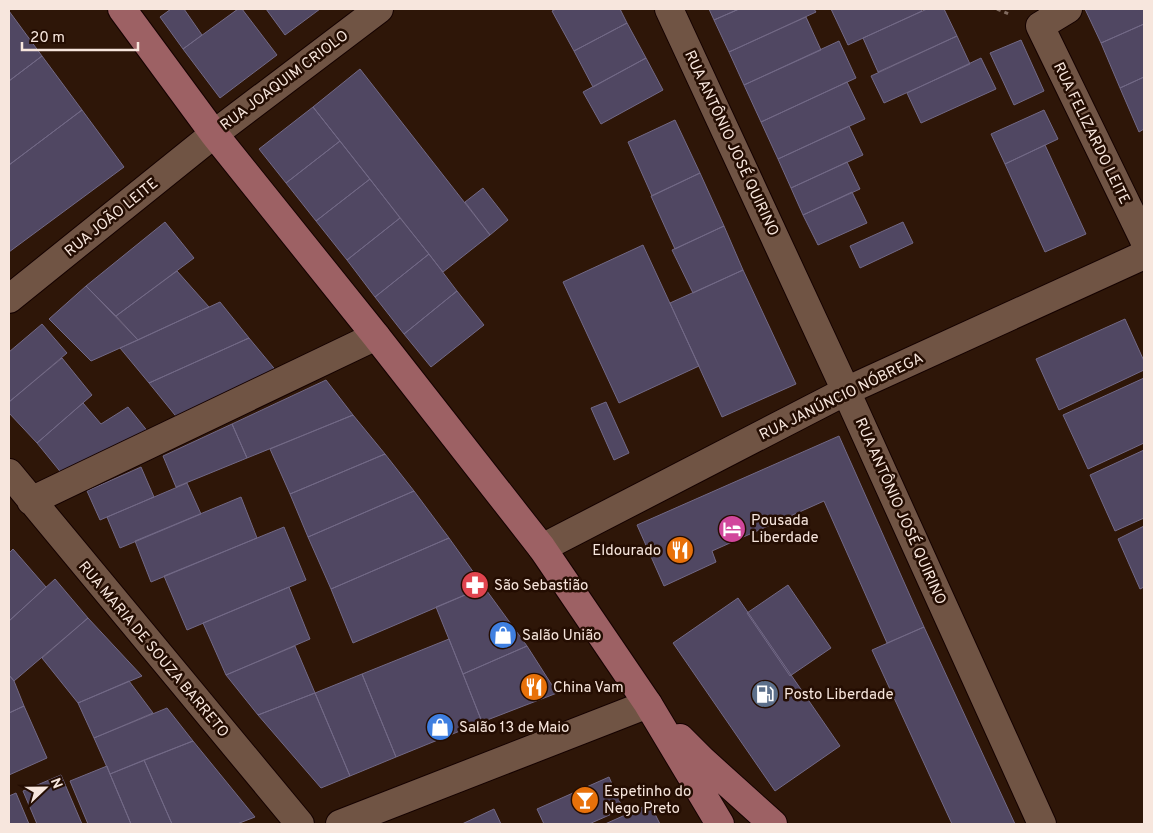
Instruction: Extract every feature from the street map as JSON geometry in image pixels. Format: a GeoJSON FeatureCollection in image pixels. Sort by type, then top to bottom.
{"type":"FeatureCollection","features":[{"type":"Feature","properties":{"kind":"main road"},"geometry":{"type":"LineString","coordinates":[[122,9],[214,134],[376,336],[542,548],[648,704],[720,824]]}},
{"type":"Feature","properties":{"kind":"main road"},"geometry":{"type":"LineString","coordinates":[[648,704],[702,760],[773,824]]}},
{"type":"Feature","properties":{"kind":"street","name":"RUA JOAQUIM CRIOLO"},"geometry":{"type":"LineString","coordinates":[[214,134],[379,9]]}},
{"type":"Feature","properties":{"kind":"street","name":"RUA ANTÔNIO JOSÉ QUIRINO"},"geometry":{"type":"LineString","coordinates":[[669,9],[846,391],[1042,824]]}},
{"type":"Feature","properties":{"kind":"street","name":"RUA FELIZARDO LEITE"},"geometry":{"type":"LineString","coordinates":[[1068,9],[1040,26],[1144,240]]}},
{"type":"Feature","properties":{"kind":"street","name":"RUA JOÃO LEITE"},"geometry":{"type":"LineString","coordinates":[[9,299],[214,134]]}},
{"type":"Feature","properties":{"kind":"street","name":"RUA JANÚNCIO NÓBREGA"},"geometry":{"type":"LineString","coordinates":[[542,548],[846,391],[1144,255]]}},
{"type":"Feature","properties":{"kind":"street"},"geometry":{"type":"LineString","coordinates":[[31,501],[376,336]]}},
{"type":"Feature","properties":{"kind":"street","name":"RUA MARIA DE SOUZA BARRETO"},"geometry":{"type":"LineString","coordinates":[[9,473],[300,824]]}},
{"type":"Feature","properties":{"kind":"street"},"geometry":{"type":"LineString","coordinates":[[340,824],[648,704]]}},
{"type":"Feature","properties":{"kind":"building"},"geometry":{"type":"Polygon","coordinates":[[[171,9],[184,9],[202,35],[183,49],[160,17],[171,9]]]}},
{"type":"Feature","properties":{"kind":"building"},"geometry":{"type":"Polygon","coordinates":[[[238,9],[242,9],[277,55],[220,98],[183,49],[238,9]]]}},
{"type":"Feature","properties":{"kind":"building"},"geometry":{"type":"Polygon","coordinates":[[[266,9],[320,9],[285,35],[266,9]]]}},
{"type":"Feature","properties":{"kind":"building"},"geometry":{"type":"Polygon","coordinates":[[[556,9],[620,9],[627,23],[574,51],[552,11],[556,9]]]}},
{"type":"Feature","properties":{"kind":"building"},"geometry":{"type":"Polygon","coordinates":[[[709,9],[739,9],[714,20],[709,9]]]}},
{"type":"Feature","properties":{"kind":"building"},"geometry":{"type":"Polygon","coordinates":[[[739,9],[814,9],[816,12],[729,52],[714,20],[739,9]]]}},
{"type":"Feature","properties":{"kind":"building"},"geometry":{"type":"Polygon","coordinates":[[[831,9],[921,9],[922,11],[848,45],[831,9]]]}},
{"type":"Feature","properties":{"kind":"building"},"geometry":{"type":"Polygon","coordinates":[[[927,9],[944,9],[957,36],[878,72],[863,38],[927,9]]]}},
{"type":"Feature","properties":{"kind":"building"},"geometry":{"type":"Polygon","coordinates":[[[1085,9],[1144,9],[1144,24],[1101,43],[1085,9]]]}},
{"type":"Feature","properties":{"kind":"building"},"geometry":{"type":"Polygon","coordinates":[[[9,11],[42,56],[9,81],[9,11]]]}},
{"type":"Feature","properties":{"kind":"building"},"geometry":{"type":"Polygon","coordinates":[[[806,17],[821,50],[744,85],[729,52],[806,17]]]}},
{"type":"Feature","properties":{"kind":"building"},"geometry":{"type":"Polygon","coordinates":[[[627,23],[646,58],[593,87],[574,51],[627,23]]]}},
{"type":"Feature","properties":{"kind":"building"},"geometry":{"type":"Polygon","coordinates":[[[1144,24],[1144,77],[1120,88],[1101,43],[1144,24]]]}},
{"type":"Feature","properties":{"kind":"building"},"geometry":{"type":"Polygon","coordinates":[[[957,36],[970,64],[884,103],[871,76],[957,36]]]}},
{"type":"Feature","properties":{"kind":"building"},"geometry":{"type":"Polygon","coordinates":[[[1021,40],[1044,91],[1014,105],[990,53],[1021,40]]]}},
{"type":"Feature","properties":{"kind":"building"},"geometry":{"type":"Polygon","coordinates":[[[839,41],[856,78],[761,122],[744,85],[839,41]]]}},
{"type":"Feature","properties":{"kind":"building"},"geometry":{"type":"Polygon","coordinates":[[[42,56],[82,110],[9,165],[9,81],[42,56]]]}},
{"type":"Feature","properties":{"kind":"building"},"geometry":{"type":"Polygon","coordinates":[[[646,58],[663,90],[601,124],[583,92],[646,58]]]}},
{"type":"Feature","properties":{"kind":"building"},"geometry":{"type":"Polygon","coordinates":[[[981,58],[996,89],[921,123],[907,93],[981,58]]]}},
{"type":"Feature","properties":{"kind":"building"},"geometry":{"type":"Polygon","coordinates":[[[360,69],[490,235],[443,272],[313,107],[360,69]]]}},
{"type":"Feature","properties":{"kind":"building"},"geometry":{"type":"Polygon","coordinates":[[[1144,77],[1144,129],[1139,132],[1120,88],[1144,77]]]}},
{"type":"Feature","properties":{"kind":"building"},"geometry":{"type":"Polygon","coordinates":[[[847,82],[865,119],[778,159],[761,122],[847,82]]]}},
{"type":"Feature","properties":{"kind":"building"},"geometry":{"type":"Polygon","coordinates":[[[313,107],[340,141],[286,183],[259,149],[313,107]]]}},
{"type":"Feature","properties":{"kind":"building"},"geometry":{"type":"Polygon","coordinates":[[[82,110],[124,167],[9,252],[9,165],[82,110]]]}},
{"type":"Feature","properties":{"kind":"building"},"geometry":{"type":"Polygon","coordinates":[[[1044,110],[1058,139],[1005,164],[991,134],[1044,110]]]}},
{"type":"Feature","properties":{"kind":"building"},"geometry":{"type":"Polygon","coordinates":[[[675,120],[700,173],[652,196],[628,142],[675,120]]]}},
{"type":"Feature","properties":{"kind":"building"},"geometry":{"type":"Polygon","coordinates":[[[849,126],[863,155],[791,188],[778,159],[849,126]]]}},
{"type":"Feature","properties":{"kind":"building"},"geometry":{"type":"Polygon","coordinates":[[[340,141],[370,179],[316,221],[286,183],[340,141]]]}},
{"type":"Feature","properties":{"kind":"building"},"geometry":{"type":"Polygon","coordinates":[[[1045,145],[1086,234],[1045,252],[1005,164],[1045,145]]]}},
{"type":"Feature","properties":{"kind":"building"},"geometry":{"type":"Polygon","coordinates":[[[847,162],[860,189],[803,215],[791,188],[847,162]]]}},
{"type":"Feature","properties":{"kind":"building"},"geometry":{"type":"Polygon","coordinates":[[[700,173],[724,226],[675,249],[651,196],[700,173]]]}},
{"type":"Feature","properties":{"kind":"building"},"geometry":{"type":"Polygon","coordinates":[[[370,179],[400,218],[347,260],[316,221],[370,179]]]}},
{"type":"Feature","properties":{"kind":"building"},"geometry":{"type":"Polygon","coordinates":[[[483,188],[508,220],[490,235],[465,202],[483,188]]]}},
{"type":"Feature","properties":{"kind":"building"},"geometry":{"type":"Polygon","coordinates":[[[852,192],[867,223],[818,245],[803,215],[852,192]]]}},
{"type":"Feature","properties":{"kind":"building"},"geometry":{"type":"Polygon","coordinates":[[[400,218],[429,254],[375,297],[347,260],[400,218]]]}},
{"type":"Feature","properties":{"kind":"building"},"geometry":{"type":"Polygon","coordinates":[[[165,222],[194,258],[116,316],[86,286],[165,222]]]}},
{"type":"Feature","properties":{"kind":"building"},"geometry":{"type":"Polygon","coordinates":[[[903,222],[913,243],[860,268],[850,246],[903,222]]]}},
{"type":"Feature","properties":{"kind":"building"},"geometry":{"type":"Polygon","coordinates":[[[724,226],[743,270],[693,293],[672,250],[724,226]]]}},
{"type":"Feature","properties":{"kind":"building"},"geometry":{"type":"Polygon","coordinates":[[[643,245],[699,366],[619,403],[563,282],[643,245]]]}},
{"type":"Feature","properties":{"kind":"building"},"geometry":{"type":"Polygon","coordinates":[[[429,254],[457,291],[404,334],[375,297],[429,254]]]}},
{"type":"Feature","properties":{"kind":"building"},"geometry":{"type":"Polygon","coordinates":[[[743,270],[796,384],[722,417],[670,303],[743,270]]]}},
{"type":"Feature","properties":{"kind":"building"},"geometry":{"type":"Polygon","coordinates":[[[177,271],[209,307],[138,340],[116,316],[177,271]]]}},
{"type":"Feature","properties":{"kind":"building"},"geometry":{"type":"Polygon","coordinates":[[[86,286],[138,340],[91,361],[49,319],[86,286]]]}},
{"type":"Feature","properties":{"kind":"building"},"geometry":{"type":"Polygon","coordinates":[[[457,291],[484,325],[431,367],[404,334],[457,291]]]}},
{"type":"Feature","properties":{"kind":"building"},"geometry":{"type":"Polygon","coordinates":[[[220,302],[249,338],[149,383],[120,348],[220,302]]]}},
{"type":"Feature","properties":{"kind":"building"},"geometry":{"type":"Polygon","coordinates":[[[1125,319],[1144,361],[1144,370],[1059,410],[1036,359],[1125,319]]]}},
{"type":"Feature","properties":{"kind":"building"},"geometry":{"type":"Polygon","coordinates":[[[42,324],[67,353],[9,402],[9,352],[42,324]]]}},
{"type":"Feature","properties":{"kind":"building"},"geometry":{"type":"Polygon","coordinates":[[[249,338],[278,373],[179,420],[149,383],[249,338]]]}},
{"type":"Feature","properties":{"kind":"building"},"geometry":{"type":"Polygon","coordinates":[[[62,358],[92,395],[37,443],[9,413],[9,402],[62,358]]]}},
{"type":"Feature","properties":{"kind":"building"},"geometry":{"type":"Polygon","coordinates":[[[1144,378],[1144,443],[1088,469],[1063,415],[1144,378]]]}},
{"type":"Feature","properties":{"kind":"building"},"geometry":{"type":"Polygon","coordinates":[[[326,380],[353,415],[247,458],[232,424],[326,380]]]}},
{"type":"Feature","properties":{"kind":"building"},"geometry":{"type":"Polygon","coordinates":[[[606,402],[629,453],[614,460],[591,408],[606,402]]]}},
{"type":"Feature","properties":{"kind":"building"},"geometry":{"type":"Polygon","coordinates":[[[83,403],[101,424],[128,407],[149,433],[63,475],[37,443],[83,403]]]}},
{"type":"Feature","properties":{"kind":"building"},"geometry":{"type":"Polygon","coordinates":[[[353,415],[385,454],[290,494],[270,449],[353,415]]]}},
{"type":"Feature","properties":{"kind":"building"},"geometry":{"type":"Polygon","coordinates":[[[232,424],[247,458],[176,487],[163,456],[232,424]]]}},
{"type":"Feature","properties":{"kind":"building"},"geometry":{"type":"Polygon","coordinates":[[[839,436],[924,627],[887,643],[824,501],[712,551],[716,562],[664,586],[637,525],[839,436]]]}},
{"type":"Feature","properties":{"kind":"building"},"geometry":{"type":"Polygon","coordinates":[[[1144,450],[1144,518],[1115,531],[1090,475],[1144,450]]]}},
{"type":"Feature","properties":{"kind":"building"},"geometry":{"type":"Polygon","coordinates":[[[385,454],[414,491],[308,537],[290,494],[385,454]]]}},
{"type":"Feature","properties":{"kind":"building"},"geometry":{"type":"Polygon","coordinates":[[[141,467],[154,497],[100,520],[87,491],[141,467]]]}},
{"type":"Feature","properties":{"kind":"building"},"geometry":{"type":"Polygon","coordinates":[[[187,483],[201,514],[120,548],[107,517],[187,483]]]}},
{"type":"Feature","properties":{"kind":"building"},"geometry":{"type":"Polygon","coordinates":[[[414,491],[449,538],[331,589],[308,537],[414,491]]]}},
{"type":"Feature","properties":{"kind":"building"},"geometry":{"type":"Polygon","coordinates":[[[241,497],[257,538],[151,582],[135,541],[241,497]]]}},
{"type":"Feature","properties":{"kind":"building"},"geometry":{"type":"Polygon","coordinates":[[[1144,526],[1144,587],[1140,589],[1118,539],[1144,526]]]}},
{"type":"Feature","properties":{"kind":"building"},"geometry":{"type":"Polygon","coordinates":[[[284,527],[306,580],[187,630],[164,576],[284,527]]]}},
{"type":"Feature","properties":{"kind":"building"},"geometry":{"type":"Polygon","coordinates":[[[449,538],[484,587],[353,643],[331,589],[449,538]]]}},
{"type":"Feature","properties":{"kind":"building"},"geometry":{"type":"Polygon","coordinates":[[[13,549],[46,587],[9,621],[9,553],[13,549]]]}},
{"type":"Feature","properties":{"kind":"building"},"geometry":{"type":"Polygon","coordinates":[[[55,579],[88,618],[14,681],[9,675],[9,621],[55,579]]]}},
{"type":"Feature","properties":{"kind":"building"},"geometry":{"type":"Polygon","coordinates":[[[788,585],[831,648],[790,676],[747,613],[788,585]]]}},
{"type":"Feature","properties":{"kind":"building"},"geometry":{"type":"Polygon","coordinates":[[[289,587],[310,639],[226,675],[203,623],[289,587]]]}},
{"type":"Feature","properties":{"kind":"building"},"geometry":{"type":"Polygon","coordinates":[[[484,587],[527,646],[463,674],[436,607],[484,587]]]}},
{"type":"Feature","properties":{"kind":"building"},"geometry":{"type":"Polygon","coordinates":[[[738,598],[840,746],[775,791],[673,643],[738,598]]]}},
{"type":"Feature","properties":{"kind":"building"},"geometry":{"type":"Polygon","coordinates":[[[88,618],[142,676],[78,703],[42,658],[88,618]]]}},
{"type":"Feature","properties":{"kind":"building"},"geometry":{"type":"Polygon","coordinates":[[[924,627],[1015,824],[952,824],[872,650],[924,627]]]}},
{"type":"Feature","properties":{"kind":"building"},"geometry":{"type":"Polygon","coordinates":[[[449,639],[482,722],[396,757],[362,674],[449,639]]]}},
{"type":"Feature","properties":{"kind":"building"},"geometry":{"type":"Polygon","coordinates":[[[295,646],[315,693],[258,715],[226,675],[295,646]]]}},
{"type":"Feature","properties":{"kind":"building"},"geometry":{"type":"Polygon","coordinates":[[[527,646],[557,693],[482,722],[463,674],[527,646]]]}},
{"type":"Feature","properties":{"kind":"building"},"geometry":{"type":"Polygon","coordinates":[[[362,674],[396,757],[350,776],[315,693],[362,674]]]}},
{"type":"Feature","properties":{"kind":"building"},"geometry":{"type":"Polygon","coordinates":[[[9,675],[14,681],[24,706],[9,713],[9,675]]]}},
{"type":"Feature","properties":{"kind":"building"},"geometry":{"type":"Polygon","coordinates":[[[129,681],[153,713],[94,738],[78,703],[129,681]]]}},
{"type":"Feature","properties":{"kind":"building"},"geometry":{"type":"Polygon","coordinates":[[[315,693],[350,776],[321,788],[258,715],[315,693]]]}},
{"type":"Feature","properties":{"kind":"building"},"geometry":{"type":"Polygon","coordinates":[[[24,706],[47,758],[9,775],[9,713],[24,706]]]}},
{"type":"Feature","properties":{"kind":"building"},"geometry":{"type":"Polygon","coordinates":[[[167,708],[193,741],[110,774],[94,738],[167,708]]]}},
{"type":"Feature","properties":{"kind":"building"},"geometry":{"type":"Polygon","coordinates":[[[193,741],[255,817],[237,824],[172,824],[144,760],[193,741]]]}},
{"type":"Feature","properties":{"kind":"building"},"geometry":{"type":"Polygon","coordinates":[[[144,760],[172,824],[131,824],[110,774],[144,760]]]}},
{"type":"Feature","properties":{"kind":"building"},"geometry":{"type":"Polygon","coordinates":[[[107,766],[131,824],[88,824],[70,781],[107,766]]]}},
{"type":"Feature","properties":{"kind":"building"},"geometry":{"type":"Polygon","coordinates":[[[61,775],[82,824],[37,824],[23,791],[61,775]]]}},
{"type":"Feature","properties":{"kind":"building"},"geometry":{"type":"Polygon","coordinates":[[[609,777],[623,809],[589,824],[544,824],[537,809],[609,777]]]}},
{"type":"Feature","properties":{"kind":"building"},"geometry":{"type":"Polygon","coordinates":[[[16,793],[29,824],[9,824],[9,796],[16,793]]]}},
{"type":"Feature","properties":{"kind":"building"},"geometry":{"type":"Polygon","coordinates":[[[650,804],[660,824],[605,824],[650,804]]]}},
{"type":"Feature","properties":{"kind":"building"},"geometry":{"type":"Polygon","coordinates":[[[494,809],[501,824],[462,824],[494,809]]]}},
{"type":"Feature","properties":{"kind":"place","name":"Pousada Liberdade"},"geometry":{"type":"Point","coordinates":[732,529]}},
{"type":"Feature","properties":{"kind":"place","name":"Eldourado"},"geometry":{"type":"Point","coordinates":[680,550]}},
{"type":"Feature","properties":{"kind":"place","name":"São Sebastião"},"geometry":{"type":"Point","coordinates":[475,585]}},
{"type":"Feature","properties":{"kind":"place","name":"Salão União"},"geometry":{"type":"Point","coordinates":[503,635]}},
{"type":"Feature","properties":{"kind":"place","name":"China Vam"},"geometry":{"type":"Point","coordinates":[534,687]}},
{"type":"Feature","properties":{"kind":"place","name":"Posto Liberdade"},"geometry":{"type":"Point","coordinates":[765,694]}},
{"type":"Feature","properties":{"kind":"place","name":"Salão 13 de Maio"},"geometry":{"type":"Point","coordinates":[440,727]}},
{"type":"Feature","properties":{"kind":"place","name":"Espetinho do Nego Preto"},"geometry":{"type":"Point","coordinates":[585,800]}}]}
